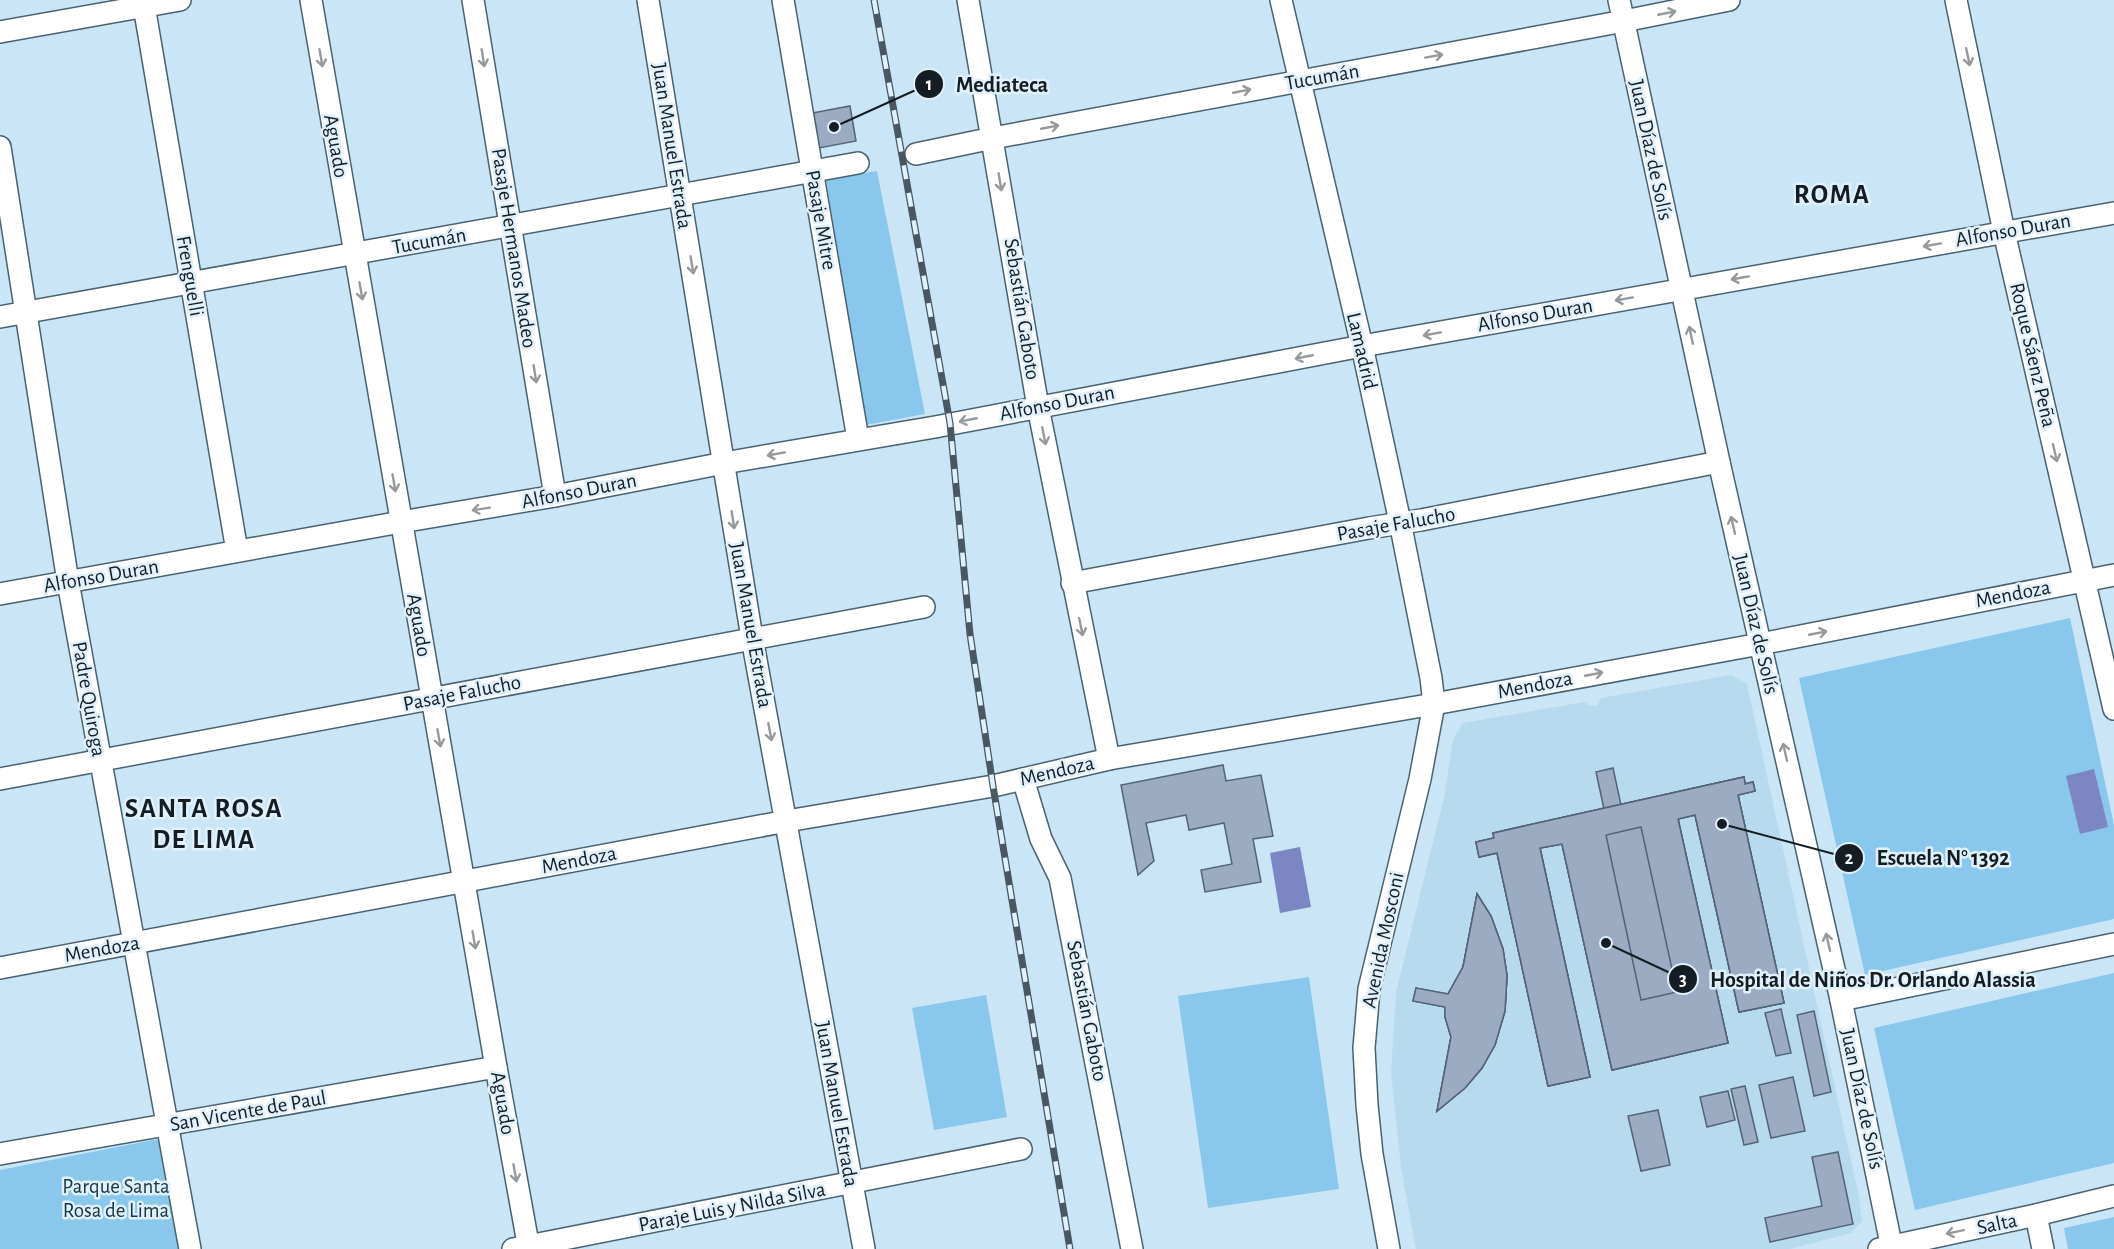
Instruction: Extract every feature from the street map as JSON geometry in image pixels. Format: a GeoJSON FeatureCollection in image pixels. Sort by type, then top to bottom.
{"type":"FeatureCollection","features":[{"type":"Feature","properties":{"kind":"street"},"geometry":{"type":"LineString","coordinates":[[0,32],[143,3],[180,0]]}},
{"type":"Feature","properties":{"kind":"street","name":"Aguado"},"geometry":{"type":"LineString","coordinates":[[311,0],[431,698],[465,882],[524,1248]]}},
{"type":"Feature","properties":{"kind":"street","name":"Pasaje Hermanos Madeo"},"geometry":{"type":"LineString","coordinates":[[473,0],[555,496]]}},
{"type":"Feature","properties":{"kind":"street","name":"Juan Manuel Estrada"},"geometry":{"type":"LineString","coordinates":[[648,0],[752,638],[864,1249]]}},
{"type":"Feature","properties":{"kind":"street","name":"Pasaje Mitre"},"geometry":{"type":"LineString","coordinates":[[783,0],[858,439]]}},
{"type":"Feature","properties":{"kind":"street","name":"Sebastián Gaboto"},"geometry":{"type":"LineString","coordinates":[[968,0],[1038,407],[1109,759]]}},
{"type":"Feature","properties":{"kind":"street","name":"Lamadrid"},"geometry":{"type":"LineString","coordinates":[[1281,0],[1362,346],[1400,522],[1431,678],[1434,704]]}},
{"type":"Feature","properties":{"kind":"street","name":"Juan Díaz de Solís"},"geometry":{"type":"LineString","coordinates":[[1619,0],[1719,462],[1841,1000],[1887,1248]]}},
{"type":"Feature","properties":{"kind":"street","name":"Tucumán"},"geometry":{"type":"LineString","coordinates":[[915,154],[1730,0]]}},
{"type":"Feature","properties":{"kind":"street","name":"Roque Sáenz Peña"},"geometry":{"type":"LineString","coordinates":[[1956,0],[2004,232],[2114,709]]}},
{"type":"Feature","properties":{"kind":"street","name":"Frenguelli"},"geometry":{"type":"LineString","coordinates":[[143,3],[237,551]]}},
{"type":"Feature","properties":{"kind":"street","name":"Padre Quiroga"},"geometry":{"type":"LineString","coordinates":[[0,147],[68,582],[190,1249]]}},
{"type":"Feature","properties":{"kind":"street","name":"Tucumán"},"geometry":{"type":"LineString","coordinates":[[0,317],[858,164]]}},
{"type":"Feature","properties":{"kind":"street","name":"Alfonso Duran"},"geometry":{"type":"LineString","coordinates":[[0,594],[555,496],[1362,346],[2114,213]]}},
{"type":"Feature","properties":{"kind":"street","name":"Pasaje Falucho"},"geometry":{"type":"LineString","coordinates":[[1072,583],[1421,520],[1719,462]]}},
{"type":"Feature","properties":{"kind":"street","name":"Mendoza"},"geometry":{"type":"LineString","coordinates":[[0,968],[1023,779],[1109,759],[1434,704],[1760,644],[2114,574]]}},
{"type":"Feature","properties":{"kind":"street","name":"Pasaje Falucho"},"geometry":{"type":"LineString","coordinates":[[0,779],[924,607]]}},
{"type":"Feature","properties":{"kind":"street","name":"Avenida Mosconi"},"geometry":{"type":"LineString","coordinates":[[1389,1249],[1372,1154],[1364,1048],[1369,989],[1420,779],[1434,704]]}},
{"type":"Feature","properties":{"kind":"street","name":"Sebastián Gaboto"},"geometry":{"type":"LineString","coordinates":[[1023,779],[1041,839],[1060,878],[1132,1249]]}},
{"type":"Feature","properties":{"kind":"street"},"geometry":{"type":"LineString","coordinates":[[1841,1000],[2114,944]]}},
{"type":"Feature","properties":{"kind":"street","name":"San Vicente de Paul"},"geometry":{"type":"LineString","coordinates":[[0,1155],[496,1067]]}},
{"type":"Feature","properties":{"kind":"street","name":"Paraje Luis y Nilda Silva"},"geometry":{"type":"LineString","coordinates":[[524,1248],[1021,1149]]}},
{"type":"Feature","properties":{"kind":"street","name":"Salta"},"geometry":{"type":"LineString","coordinates":[[1887,1248],[2114,1196]]}},
{"type":"Feature","properties":{"kind":"street"},"geometry":{"type":"LineString","coordinates":[[2036,1215],[2043,1249]]}},
{"type":"Feature","properties":{"kind":"shaded area"},"geometry":{"type":"Polygon","coordinates":[[[1731,675],[1747,684],[1859,1197],[1862,1221],[1851,1233],[1790,1249],[1416,1249],[1401,1168],[1391,1072],[1396,992],[1444,798],[1453,739],[1463,723],[1584,702],[1597,706],[1601,698],[1731,675]]]}},
{"type":"Feature","properties":{"kind":"shaded area"},"geometry":{"type":"Polygon","coordinates":[[[2094,769],[2108,827],[2080,834],[2066,776],[2094,769]]]}},
{"type":"Feature","properties":{"kind":"shaded area"},"geometry":{"type":"Polygon","coordinates":[[[1300,847],[1311,907],[1280,913],[1270,853],[1300,847]]]}},
{"type":"Feature","properties":{"kind":"green space"},"geometry":{"type":"Polygon","coordinates":[[[877,171],[925,414],[866,425],[826,179],[877,171]]]}},
{"type":"Feature","properties":{"kind":"green space"},"geometry":{"type":"Polygon","coordinates":[[[2070,618],[2114,825],[2114,919],[1865,975],[1799,678],[2070,618]]]}},
{"type":"Feature","properties":{"kind":"green space"},"geometry":{"type":"Polygon","coordinates":[[[2114,973],[2114,1163],[1915,1210],[1874,1028],[2114,973]]]}},
{"type":"Feature","properties":{"kind":"green space"},"geometry":{"type":"Polygon","coordinates":[[[1309,977],[1339,1189],[1208,1208],[1178,996],[1309,977]]]}},
{"type":"Feature","properties":{"kind":"green space"},"geometry":{"type":"Polygon","coordinates":[[[986,995],[1007,1117],[934,1130],[912,1008],[986,995]]]}},
{"type":"Feature","properties":{"kind":"green space","name":"Parque Santa Rosa de Lima"},"geometry":{"type":"Polygon","coordinates":[[[158,1139],[179,1249],[0,1249],[0,1170],[158,1139]]]}},
{"type":"Feature","properties":{"kind":"green space"},"geometry":{"type":"Polygon","coordinates":[[[2114,1217],[2114,1249],[2068,1249],[2064,1228],[2114,1217]]]}},
{"type":"Feature","properties":{"kind":"building"},"geometry":{"type":"Polygon","coordinates":[[[850,106],[856,141],[819,148],[812,113],[850,106]]]}},
{"type":"Feature","properties":{"kind":"building"},"geometry":{"type":"Polygon","coordinates":[[[1223,765],[1226,781],[1261,775],[1273,836],[1253,839],[1261,882],[1205,892],[1201,870],[1232,864],[1224,823],[1189,830],[1186,815],[1146,823],[1154,861],[1138,875],[1121,785],[1223,765]]]}},
{"type":"Feature","properties":{"kind":"building"},"geometry":{"type":"Polygon","coordinates":[[[1613,768],[1621,805],[1604,809],[1596,772],[1613,768]]]}},
{"type":"Feature","properties":{"kind":"building"},"geometry":{"type":"Polygon","coordinates":[[[1744,777],[1745,784],[1753,782],[1755,791],[1738,795],[1784,1003],[1739,1012],[1695,815],[1678,819],[1728,1043],[1612,1070],[1562,844],[1540,848],[1590,1077],[1548,1086],[1497,853],[1479,857],[1476,842],[1494,838],[1493,833],[1744,777]]]}},
{"type":"Feature","properties":{"kind":"building"},"geometry":{"type":"Polygon","coordinates":[[[1744,777],[1745,784],[1753,782],[1755,791],[1738,795],[1784,1003],[1739,1012],[1695,815],[1678,819],[1728,1043],[1612,1070],[1562,844],[1540,848],[1590,1077],[1548,1086],[1497,853],[1479,857],[1476,842],[1494,838],[1493,833],[1744,777]]]}},
{"type":"Feature","properties":{"kind":"building"},"geometry":{"type":"Polygon","coordinates":[[[1744,777],[1745,784],[1753,782],[1755,791],[1738,795],[1784,1003],[1739,1012],[1695,815],[1678,819],[1728,1043],[1612,1070],[1562,844],[1540,848],[1590,1077],[1548,1086],[1497,853],[1479,857],[1476,842],[1494,838],[1493,833],[1744,777]],[[1641,827],[1606,835],[1641,1000],[1677,992],[1641,827]]]}},
{"type":"Feature","properties":{"kind":"building"},"geometry":{"type":"Polygon","coordinates":[[[1477,894],[1491,916],[1503,949],[1507,976],[1505,1011],[1495,1045],[1482,1068],[1465,1088],[1437,1111],[1451,1037],[1445,1017],[1445,1007],[1413,1001],[1416,988],[1448,994],[1463,967],[1477,894]]]}},
{"type":"Feature","properties":{"kind":"building"},"geometry":{"type":"Polygon","coordinates":[[[1477,894],[1491,916],[1503,949],[1507,976],[1505,1011],[1495,1045],[1482,1068],[1465,1088],[1437,1111],[1451,1037],[1445,1017],[1448,994],[1463,967],[1477,894]]]}},
{"type":"Feature","properties":{"kind":"building"},"geometry":{"type":"Polygon","coordinates":[[[1477,894],[1491,916],[1503,949],[1507,976],[1505,1011],[1495,1045],[1482,1068],[1465,1088],[1437,1111],[1451,1037],[1445,1017],[1445,1007],[1413,1001],[1416,988],[1448,994],[1463,967],[1477,894]]]}},
{"type":"Feature","properties":{"kind":"building"},"geometry":{"type":"Polygon","coordinates":[[[1781,1009],[1791,1053],[1776,1056],[1765,1013],[1781,1009]]]}},
{"type":"Feature","properties":{"kind":"building"},"geometry":{"type":"Polygon","coordinates":[[[1814,1011],[1831,1092],[1814,1096],[1797,1015],[1814,1011]]]}},
{"type":"Feature","properties":{"kind":"building"},"geometry":{"type":"Polygon","coordinates":[[[1793,1077],[1805,1131],[1771,1138],[1759,1085],[1793,1077]]]}},
{"type":"Feature","properties":{"kind":"building"},"geometry":{"type":"Polygon","coordinates":[[[1745,1086],[1758,1142],[1744,1145],[1731,1089],[1745,1086]]]}},
{"type":"Feature","properties":{"kind":"building"},"geometry":{"type":"Polygon","coordinates":[[[1728,1091],[1735,1120],[1707,1127],[1700,1097],[1728,1091]]]}},
{"type":"Feature","properties":{"kind":"building"},"geometry":{"type":"Polygon","coordinates":[[[1658,1110],[1670,1165],[1641,1171],[1628,1116],[1658,1110]]]}},
{"type":"Feature","properties":{"kind":"building"},"geometry":{"type":"Polygon","coordinates":[[[1838,1152],[1853,1224],[1770,1242],[1765,1218],[1822,1206],[1812,1157],[1838,1152]]]}},
{"type":"Feature","properties":{"kind":"railway"},"geometry":{"type":"LineString","coordinates":[[874,0],[950,423],[970,634],[1070,1249]]}},
{"type":"Feature","properties":{"kind":"place","name":"Mediateca"},"geometry":{"type":"Point","coordinates":[834,127]}},
{"type":"Feature","properties":{"kind":"place","name":"Escuela N° 1392"},"geometry":{"type":"Point","coordinates":[1722,824]}},
{"type":"Feature","properties":{"kind":"place","name":"Hospital de Niños Dr. Orlando Alassia"},"geometry":{"type":"Point","coordinates":[1606,943]}},
{"type":"Feature","properties":{"kind":"district","name":"ROMA"},"geometry":{"type":"Point","coordinates":[1832,194]}},
{"type":"Feature","properties":{"kind":"district","name":"SANTA ROSA DE LIMA"},"geometry":{"type":"Point","coordinates":[204,824]}}]}
